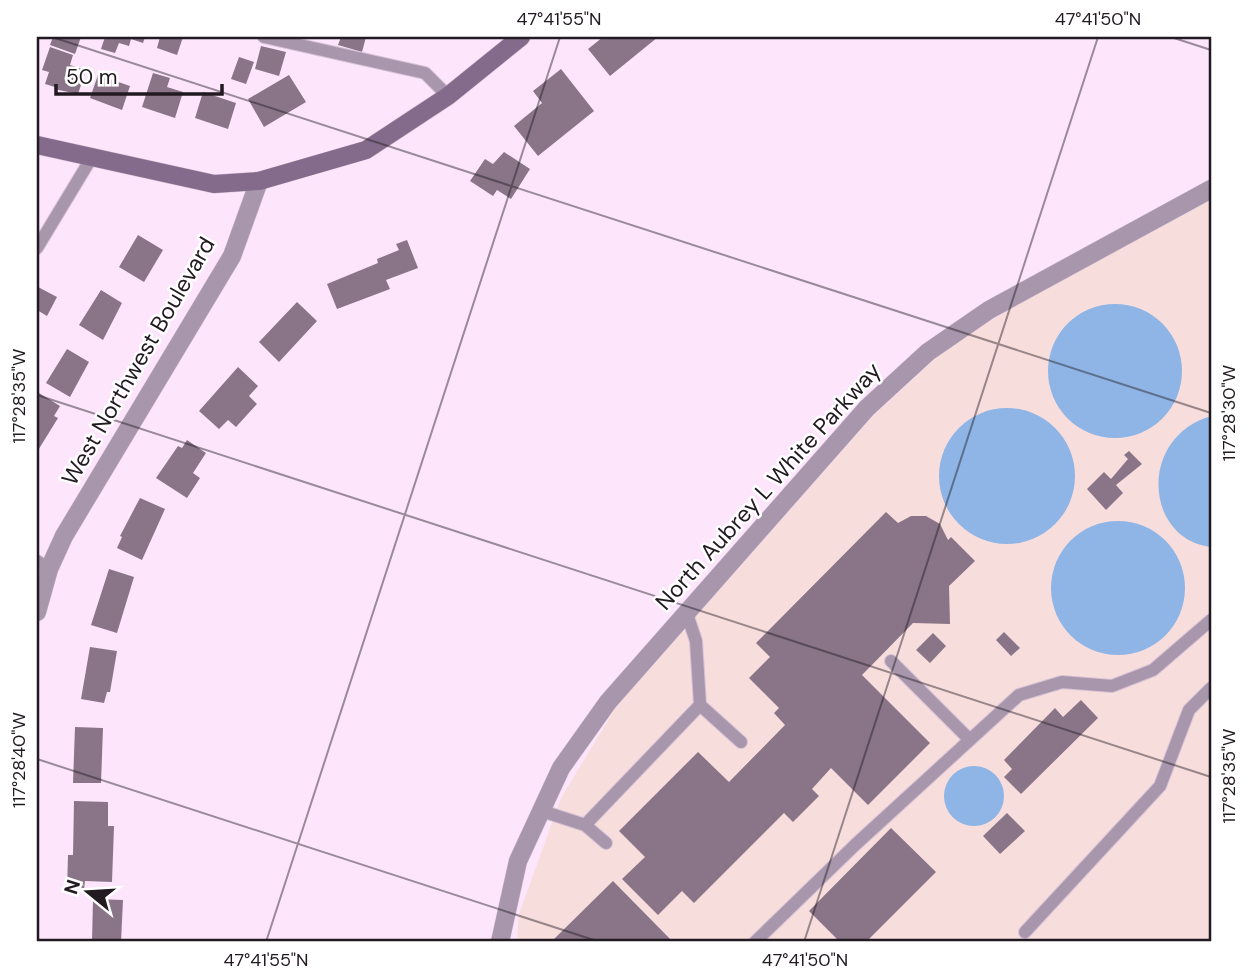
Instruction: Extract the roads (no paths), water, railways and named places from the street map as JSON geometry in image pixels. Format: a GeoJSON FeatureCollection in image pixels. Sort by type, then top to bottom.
{"type":"FeatureCollection","features":[{"type":"Feature","properties":{"kind":"main road"},"geometry":{"type":"LineString","coordinates":[[37,145],[214,184],[260,181],[366,150],[448,96],[521,37]]}},
{"type":"Feature","properties":{"kind":"street","name":"West Northwest Boulevard"},"geometry":{"type":"LineString","coordinates":[[37,612],[43,565],[64,536],[232,256],[260,181]]}},
{"type":"Feature","properties":{"kind":"street","name":"North Aubrey L White Parkway"},"geometry":{"type":"LineString","coordinates":[[500,942],[518,861],[561,768],[608,702],[867,408],[928,352],[989,310],[1211,189]]}},
{"type":"Feature","properties":{"kind":"lane"},"geometry":{"type":"LineString","coordinates":[[264,37],[425,73],[448,96]]}},
{"type":"Feature","properties":{"kind":"lane"},"geometry":{"type":"LineString","coordinates":[[37,248],[92,157]]}},
{"type":"Feature","properties":{"kind":"lane"},"geometry":{"type":"LineString","coordinates":[[686,611],[696,641],[700,705],[741,742]]}},
{"type":"Feature","properties":{"kind":"lane"},"geometry":{"type":"LineString","coordinates":[[755,942],[855,845],[1019,695],[1062,682],[1112,686],[1153,670],[1211,620]]}},
{"type":"Feature","properties":{"kind":"lane"},"geometry":{"type":"LineString","coordinates":[[891,661],[970,740]]}},
{"type":"Feature","properties":{"kind":"lane"},"geometry":{"type":"LineString","coordinates":[[1025,932],[1160,786],[1189,710],[1211,688]]}},
{"type":"Feature","properties":{"kind":"lane"},"geometry":{"type":"LineString","coordinates":[[585,825],[700,705]]}},
{"type":"Feature","properties":{"kind":"lane"},"geometry":{"type":"LineString","coordinates":[[541,811],[585,825],[606,843]]}},
{"type":"Feature","properties":{"kind":"water"},"geometry":{"type":"Polygon","coordinates":[[[1115,304],[1141,309],[1163,323],[1177,345],[1182,371],[1177,397],[1163,419],[1141,433],[1115,438],[1089,433],[1067,419],[1053,397],[1048,371],[1053,345],[1067,323],[1089,309],[1115,304]]]}},
{"type":"Feature","properties":{"kind":"water"},"geometry":{"type":"Polygon","coordinates":[[[1007,408],[1033,414],[1055,428],[1069,450],[1075,476],[1069,502],[1055,524],[1033,538],[1007,544],[981,538],[959,524],[945,502],[939,476],[945,450],[959,428],[981,414],[1007,408]]]}},
{"type":"Feature","properties":{"kind":"water"},"geometry":{"type":"Polygon","coordinates":[[[1211,416],[1211,547],[1189,540],[1172,526],[1162,508],[1158,486],[1161,465],[1171,444],[1187,427],[1211,416]]]}},
{"type":"Feature","properties":{"kind":"water"},"geometry":{"type":"Polygon","coordinates":[[[1118,521],[1144,526],[1166,540],[1180,562],[1185,588],[1180,614],[1166,636],[1144,650],[1118,655],[1092,650],[1070,636],[1056,614],[1051,588],[1056,562],[1070,540],[1092,526],[1118,521]]]}},
{"type":"Feature","properties":{"kind":"water"},"geometry":{"type":"Polygon","coordinates":[[[974,766],[991,771],[999,779],[1004,796],[999,813],[991,821],[974,826],[957,821],[949,813],[944,796],[949,779],[957,771],[974,766]]]}}]}
